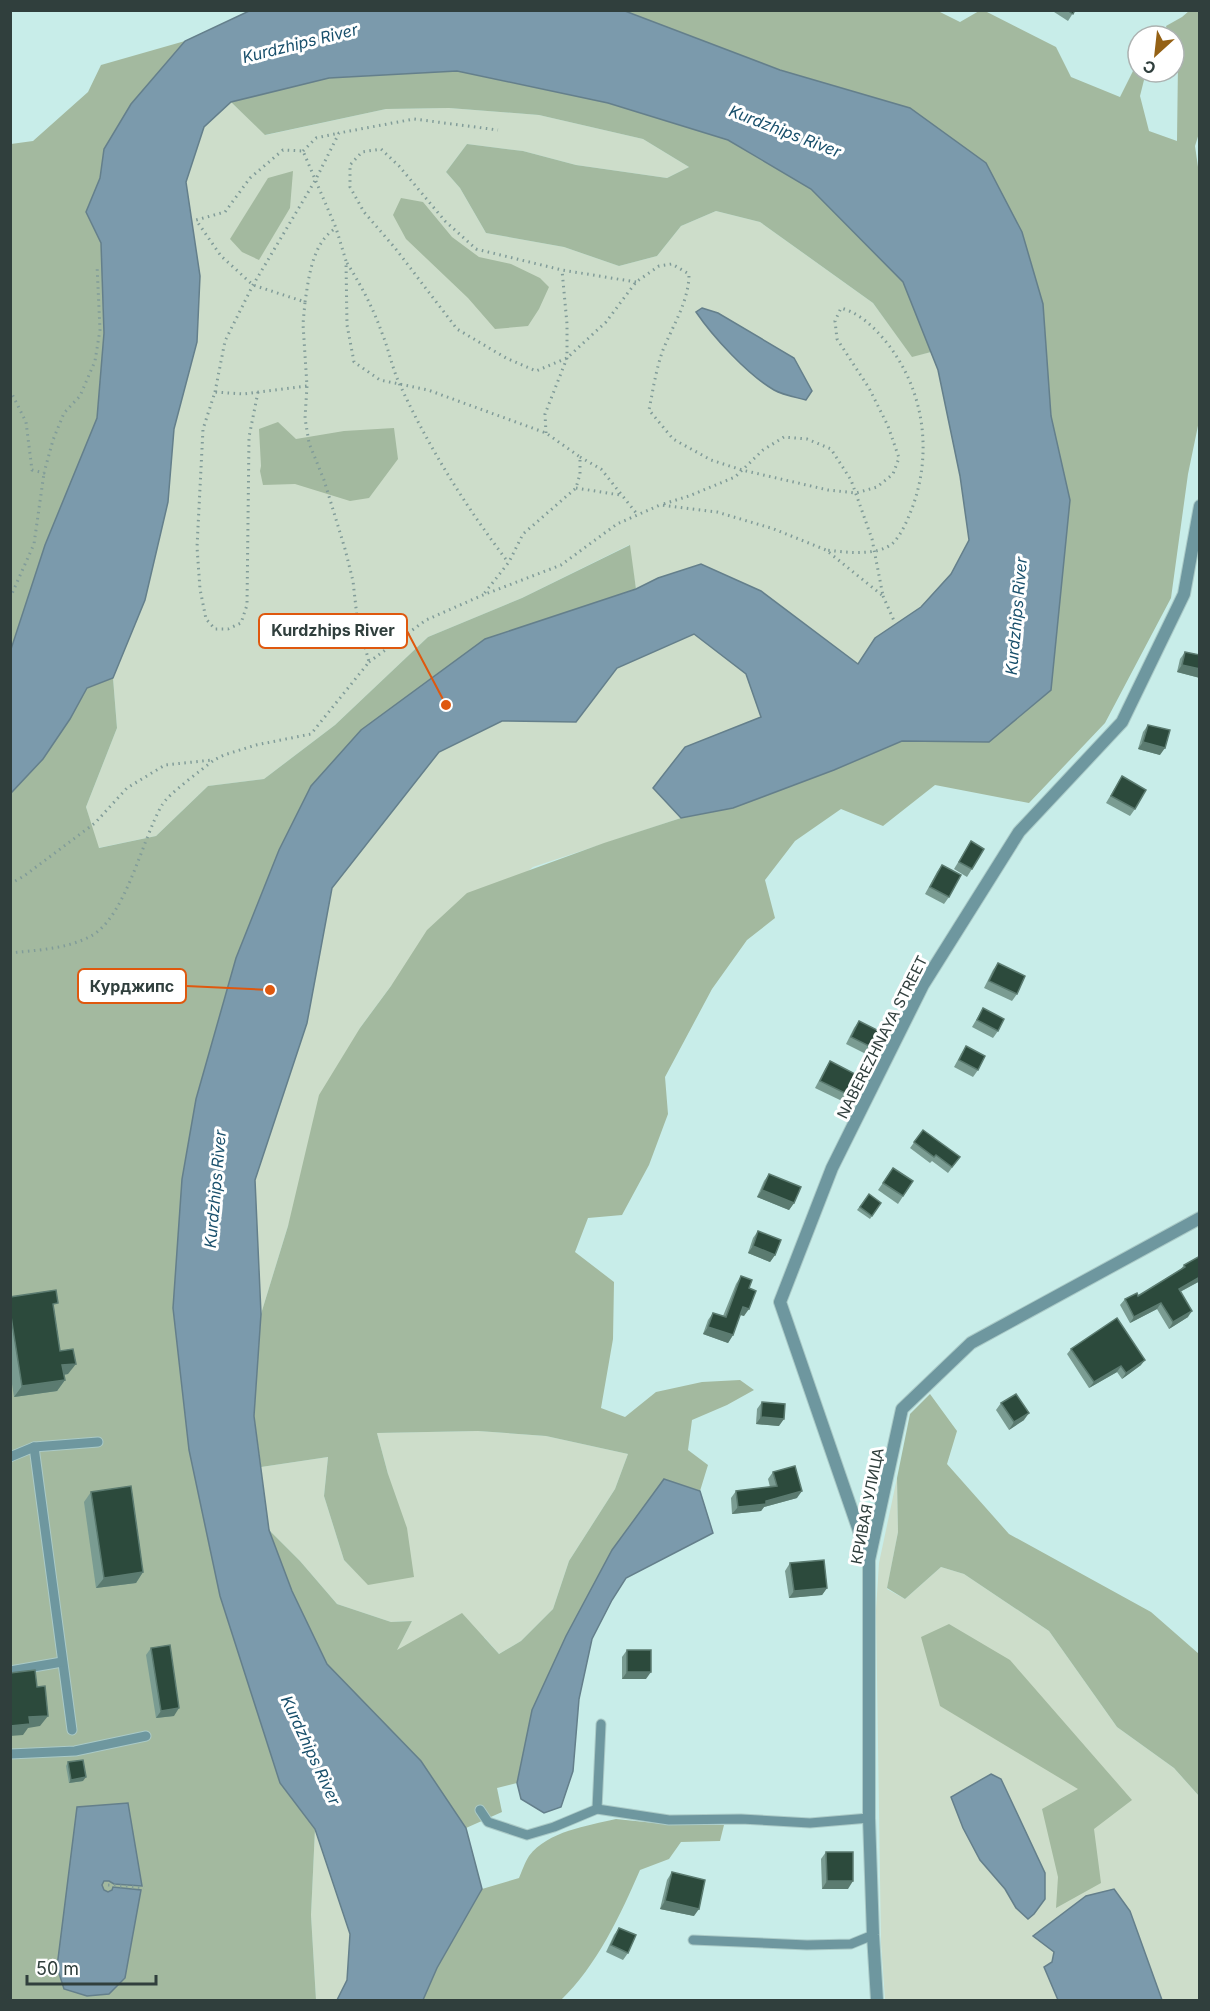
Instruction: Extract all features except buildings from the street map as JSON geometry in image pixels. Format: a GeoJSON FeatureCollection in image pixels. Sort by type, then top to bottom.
{"type":"FeatureCollection","features":[{"type":"Feature","properties":{"kind":"street","name":"NABEREZHNAYA STREET"},"geometry":{"type":"LineString","coordinates":[[869,1560],[780,1302],[832,1168],[923,985],[1019,832],[1122,722],[1184,594],[1200,506]]}},
{"type":"Feature","properties":{"kind":"street","name":"КРИВАЯ УЛИЦА"},"geometry":{"type":"LineString","coordinates":[[878,2001],[869,1818],[869,1560],[902,1409],[971,1343],[1200,1218]]}},
{"type":"Feature","properties":{"kind":"lane"},"geometry":{"type":"LineString","coordinates":[[10,1457],[34,1447],[98,1442]]}},
{"type":"Feature","properties":{"kind":"lane"},"geometry":{"type":"LineString","coordinates":[[34,1447],[72,1730]]}},
{"type":"Feature","properties":{"kind":"lane"},"geometry":{"type":"LineString","coordinates":[[10,1671],[62,1662]]}},
{"type":"Feature","properties":{"kind":"lane"},"geometry":{"type":"LineString","coordinates":[[597,1809],[601,1724]]}},
{"type":"Feature","properties":{"kind":"lane"},"geometry":{"type":"LineString","coordinates":[[10,1754],[75,1751],[146,1736]]}},
{"type":"Feature","properties":{"kind":"lane"},"geometry":{"type":"LineString","coordinates":[[480,1810],[488,1822],[527,1835],[554,1827],[597,1809],[669,1820],[741,1819],[810,1823],[869,1818]]}},
{"type":"Feature","properties":{"kind":"lane"},"geometry":{"type":"LineString","coordinates":[[693,1940],[807,1945],[851,1944],[873,1935]]}},
{"type":"Feature","properties":{"kind":"path"},"geometry":{"type":"LineString","coordinates":[[305,302],[253,285],[221,256],[196,220],[225,212],[250,178],[283,150],[303,151],[316,138],[414,119],[498,130]]}},
{"type":"Feature","properties":{"kind":"path"},"geometry":{"type":"LineString","coordinates":[[258,392],[249,437],[247,605],[241,623],[228,629],[215,629],[206,619],[200,589],[197,547],[202,429],[215,392],[225,341],[253,285],[316,179],[339,133]]}},
{"type":"Feature","properties":{"kind":"path"},"geometry":{"type":"LineString","coordinates":[[636,282],[562,270],[476,249],[445,221],[407,175],[381,149],[362,152],[350,165],[350,187],[364,212],[402,256],[457,329],[506,358],[536,371],[567,358],[606,322],[636,282],[659,266],[672,264],[689,274],[689,290],[662,352],[649,410],[673,439],[711,460],[742,470],[828,490],[856,493],[878,487],[893,474],[899,458],[888,426],[869,388],[837,339],[835,321],[841,308],[857,313],[864,319],[899,358],[913,387],[923,427],[923,470],[918,494],[906,522],[892,543],[875,550],[855,553],[826,550],[774,529],[717,512],[660,505]]}},
{"type":"Feature","properties":{"kind":"path"},"geometry":{"type":"LineString","coordinates":[[303,151],[336,228],[346,261],[359,282],[382,333],[399,384],[445,472],[476,520],[509,562]]}},
{"type":"Feature","properties":{"kind":"path"},"geometry":{"type":"LineString","coordinates":[[336,228],[319,244],[305,302],[303,324],[307,386],[305,418],[309,443],[324,480],[345,549],[353,581],[357,617],[369,662]]}},
{"type":"Feature","properties":{"kind":"path"},"geometry":{"type":"LineString","coordinates":[[346,261],[347,325],[354,362],[380,380],[428,390],[546,433],[601,469],[638,515]]}},
{"type":"Feature","properties":{"kind":"path"},"geometry":{"type":"LineString","coordinates":[[10,598],[34,544],[44,473],[53,440],[64,413],[80,396],[95,361],[100,330],[97,266]]}},
{"type":"Feature","properties":{"kind":"path"},"geometry":{"type":"LineString","coordinates":[[546,433],[544,414],[567,358],[567,324],[562,270]]}},
{"type":"Feature","properties":{"kind":"path"},"geometry":{"type":"LineString","coordinates":[[215,392],[243,394],[307,386]]}},
{"type":"Feature","properties":{"kind":"path"},"geometry":{"type":"LineString","coordinates":[[10,390],[26,422],[32,470],[44,473]]}},
{"type":"Feature","properties":{"kind":"path"},"geometry":{"type":"LineString","coordinates":[[10,953],[63,946],[92,935],[111,916],[127,886],[163,803],[214,760],[256,746],[311,734],[369,662],[426,620],[561,565],[617,524],[735,477],[763,450],[784,437],[807,439],[831,449],[851,480],[875,550],[883,596],[895,623]]}},
{"type":"Feature","properties":{"kind":"path"},"geometry":{"type":"LineString","coordinates":[[483,595],[509,562],[523,534],[576,488],[580,474],[580,457]]}},
{"type":"Feature","properties":{"kind":"path"},"geometry":{"type":"LineString","coordinates":[[576,488],[622,495]]}},
{"type":"Feature","properties":{"kind":"path"},"geometry":{"type":"LineString","coordinates":[[826,550],[883,596]]}},
{"type":"Feature","properties":{"kind":"path"},"geometry":{"type":"LineString","coordinates":[[10,884],[95,823],[127,788],[165,765],[214,760]]}},
{"type":"Feature","properties":{"kind":"path"},"geometry":{"type":"LineString","coordinates":[[108,1885],[144,1888]]}},
{"type":"Feature","properties":{"kind":"green space"},"geometry":{"type":"Polygon","coordinates":[[[936,10],[960,22],[979,11],[985,11],[1056,47],[1071,77],[1120,97],[1126,84],[1143,84],[1140,96],[1149,131],[1177,141],[1178,84],[1186,84],[1186,24],[1170,24],[1189,11],[1199,11],[1200,130],[1195,146],[1200,181],[1200,416],[1188,474],[1171,598],[1105,723],[1029,803],[935,785],[883,826],[841,809],[795,841],[765,880],[775,918],[747,940],[712,989],[665,1077],[668,1114],[649,1165],[622,1215],[588,1218],[575,1252],[614,1282],[613,1339],[601,1408],[625,1417],[656,1392],[702,1382],[740,1380],[754,1390],[692,1420],[688,1450],[708,1465],[700,1491],[664,1479],[612,1550],[566,1636],[532,1710],[517,1783],[497,1788],[502,1812],[466,1828],[421,1761],[327,1664],[292,1591],[269,1530],[300,1561],[337,1604],[391,1622],[412,1621],[397,1650],[462,1613],[499,1654],[521,1641],[553,1609],[569,1561],[615,1489],[628,1454],[546,1436],[478,1431],[377,1433],[388,1474],[407,1528],[414,1577],[368,1585],[344,1560],[324,1496],[328,1457],[261,1467],[254,1416],[261,1314],[288,1226],[319,1095],[360,1028],[391,986],[427,930],[467,893],[604,843],[681,818],[733,808],[834,770],[902,741],[989,742],[1051,690],[1070,500],[1051,416],[1043,304],[1022,232],[910,108],[780,70],[625,11],[936,10]]]}},
{"type":"Feature","properties":{"kind":"green space"},"geometry":{"type":"Polygon","coordinates":[[[185,41],[131,104],[104,149],[100,178],[86,212],[101,243],[104,333],[97,418],[45,545],[11,649],[11,144],[33,141],[88,92],[101,65],[185,41]]]}},
{"type":"Feature","properties":{"kind":"green space"},"geometry":{"type":"Polygon","coordinates":[[[457,71],[608,103],[728,140],[811,189],[903,282],[931,352],[912,357],[873,303],[760,222],[716,211],[681,226],[657,256],[619,266],[564,247],[486,233],[460,188],[446,172],[467,144],[523,151],[576,165],[667,178],[689,167],[643,139],[539,115],[449,108],[386,109],[265,135],[231,102],[329,78],[457,71]]]}},
{"type":"Feature","properties":{"kind":"green space"},"geometry":{"type":"Polygon","coordinates":[[[231,102],[266,135],[386,109],[449,108],[539,115],[643,139],[689,167],[667,178],[576,165],[523,151],[467,144],[446,172],[460,188],[486,233],[564,247],[619,266],[657,256],[681,226],[716,211],[760,222],[873,303],[912,356],[931,352],[938,370],[960,476],[969,540],[952,574],[921,607],[875,638],[858,664],[761,591],[701,564],[658,578],[636,589],[629,545],[522,598],[428,637],[335,725],[264,779],[208,786],[156,836],[98,848],[86,807],[117,728],[113,678],[145,600],[168,502],[174,429],[197,342],[200,276],[186,182],[204,127],[231,102]]]}},
{"type":"Feature","properties":{"kind":"green space"},"geometry":{"type":"Polygon","coordinates":[[[293,171],[290,208],[259,260],[242,252],[230,239],[268,178],[293,171]]]}},
{"type":"Feature","properties":{"kind":"green space"},"geometry":{"type":"Polygon","coordinates":[[[401,198],[423,202],[452,237],[479,257],[511,264],[540,278],[549,287],[528,326],[495,329],[468,298],[406,239],[393,215],[401,198]]]}},
{"type":"Feature","properties":{"kind":"green space"},"geometry":{"type":"Polygon","coordinates":[[[278,422],[296,439],[344,431],[394,428],[398,459],[369,498],[350,501],[295,484],[263,485],[260,471],[259,429],[278,422]]]}},
{"type":"Feature","properties":{"kind":"green space"},"geometry":{"type":"Polygon","coordinates":[[[630,545],[636,589],[563,614],[279,850],[236,958],[196,1099],[173,1308],[189,1450],[220,1596],[280,1783],[315,1829],[311,1915],[316,2000],[11,2000],[10,793],[43,759],[70,719],[87,688],[113,678],[117,728],[86,807],[99,848],[156,836],[208,786],[264,779],[335,725],[428,637],[522,598],[630,545]]]}},
{"type":"Feature","properties":{"kind":"green space"},"geometry":{"type":"Polygon","coordinates":[[[694,634],[746,674],[761,717],[685,747],[653,788],[681,818],[533,867],[391,986],[360,1028],[288,1226],[261,1314],[255,1180],[307,1023],[332,888],[439,752],[502,721],[576,722],[617,668],[694,634]]]}},
{"type":"Feature","properties":{"kind":"green space"},"geometry":{"type":"Polygon","coordinates":[[[930,1394],[957,1431],[947,1464],[1009,1534],[1151,1612],[1199,1654],[1199,1796],[1174,1768],[1117,1727],[1049,1631],[964,1574],[941,1567],[905,1599],[887,1588],[898,1532],[897,1478],[910,1414],[930,1394]]]}},
{"type":"Feature","properties":{"kind":"green space"},"geometry":{"type":"Polygon","coordinates":[[[478,1431],[546,1436],[628,1454],[615,1489],[569,1561],[553,1609],[521,1641],[499,1654],[484,1637],[396,1651],[412,1621],[391,1622],[337,1604],[300,1561],[269,1530],[261,1467],[328,1457],[324,1496],[344,1560],[369,1585],[388,1474],[377,1433],[478,1431]]]}},
{"type":"Feature","properties":{"kind":"green space"},"geometry":{"type":"Polygon","coordinates":[[[897,1478],[898,1532],[887,1589],[905,1599],[941,1567],[964,1574],[1049,1631],[1117,1727],[1174,1768],[1199,1796],[1200,2000],[1162,2000],[1130,1911],[1033,1936],[1054,1952],[1052,1962],[1044,1968],[1058,2000],[885,2000],[881,1943],[876,1610],[879,1563],[897,1478]],[[951,1797],[963,1828],[980,1860],[1005,1889],[951,1797]]]}},
{"type":"Feature","properties":{"kind":"green space"},"geometry":{"type":"Polygon","coordinates":[[[949,1624],[1010,1660],[1132,1800],[1094,1829],[1101,1883],[1056,1908],[1058,1877],[1042,1809],[1078,1789],[940,1706],[921,1637],[949,1624]]]}},
{"type":"Feature","properties":{"kind":"green space"},"geometry":{"type":"Polygon","coordinates":[[[616,1819],[664,1824],[724,1825],[720,1841],[681,1842],[669,1859],[640,1870],[616,1922],[596,1956],[574,1987],[561,2000],[423,2000],[437,1968],[482,1889],[519,1878],[529,1856],[557,1835],[616,1819]]]}},
{"type":"Feature","properties":{"kind":"green space"},"geometry":{"type":"Polygon","coordinates":[[[315,1829],[350,1934],[347,1980],[337,2000],[316,2000],[311,1915],[315,1829]]]}},
{"type":"Feature","properties":{"kind":"water"},"geometry":{"type":"Polygon","coordinates":[[[249,11],[625,11],[780,70],[910,108],[986,163],[1022,232],[1043,304],[1051,416],[1070,500],[1051,690],[989,742],[902,741],[834,770],[733,808],[681,818],[653,788],[685,747],[761,717],[746,674],[694,634],[617,668],[576,722],[502,721],[439,752],[332,888],[307,1023],[255,1180],[261,1314],[254,1416],[269,1530],[292,1591],[327,1664],[421,1761],[466,1828],[482,1889],[437,1968],[423,2000],[337,2000],[347,1980],[350,1934],[315,1829],[280,1783],[220,1596],[189,1450],[173,1308],[182,1179],[196,1099],[236,958],[279,850],[311,786],[361,730],[485,639],[636,589],[658,578],[701,564],[761,591],[858,664],[875,638],[921,607],[951,574],[969,540],[960,476],[938,370],[903,282],[811,189],[728,140],[608,103],[457,71],[329,78],[231,102],[204,127],[186,182],[200,276],[197,342],[174,429],[168,502],[145,600],[113,678],[87,688],[70,719],[43,759],[11,793],[11,649],[45,545],[97,418],[104,333],[101,243],[86,212],[100,178],[104,149],[131,104],[185,41],[249,11]]]}},
{"type":"Feature","properties":{"kind":"water"},"geometry":{"type":"Polygon","coordinates":[[[702,308],[718,313],[794,358],[812,391],[806,400],[778,392],[753,375],[721,344],[703,322],[696,312],[702,308]]]}},
{"type":"Feature","properties":{"kind":"water"},"geometry":{"type":"Polygon","coordinates":[[[664,1479],[700,1491],[713,1533],[626,1578],[612,1600],[592,1639],[579,1699],[573,1771],[561,1807],[544,1813],[521,1799],[517,1783],[532,1710],[566,1636],[612,1550],[664,1479]]]}},
{"type":"Feature","properties":{"kind":"water"},"geometry":{"type":"Polygon","coordinates":[[[991,1774],[1001,1779],[1045,1873],[1045,1899],[1028,1919],[1016,1908],[1005,1889],[980,1860],[963,1828],[951,1797],[991,1774]]]}},
{"type":"Feature","properties":{"kind":"water"},"geometry":{"type":"Polygon","coordinates":[[[128,1803],[142,1886],[114,1884],[109,1881],[104,1881],[102,1885],[108,1892],[113,1887],[141,1890],[125,1978],[109,1994],[87,1996],[64,1989],[57,1967],[77,1807],[128,1803]]]}},
{"type":"Feature","properties":{"kind":"water"},"geometry":{"type":"Polygon","coordinates":[[[1114,1889],[1130,1911],[1162,2000],[1058,2000],[1044,1967],[1052,1962],[1054,1952],[1033,1936],[1086,1896],[1114,1889]]]}},
{"type":"Feature","properties":{"kind":"place","name":"Kurdzhips River"},"geometry":{"type":"Point","coordinates":[446,705]}},
{"type":"Feature","properties":{"kind":"place","name":"Курджипс"},"geometry":{"type":"Point","coordinates":[270,990]}}]}
